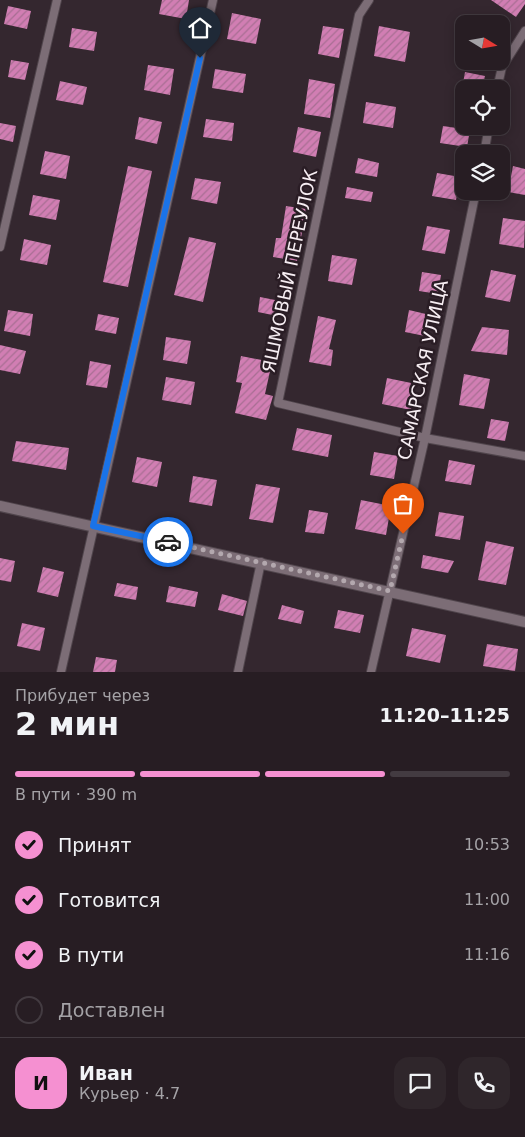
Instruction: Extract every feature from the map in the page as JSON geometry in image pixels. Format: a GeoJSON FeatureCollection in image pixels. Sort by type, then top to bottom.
{"type":"FeatureCollection","features":[{"type":"Feature","properties":{"kind":"street"},"geometry":{"type":"LineString","coordinates":[[0,248],[57,0]]}},
{"type":"Feature","properties":{"kind":"street"},"geometry":{"type":"LineString","coordinates":[[60,672],[213,0]]}},
{"type":"Feature","properties":{"kind":"street","name":"ЯШМОВЫЙ ПЕРЕУЛОК"},"geometry":{"type":"LineString","coordinates":[[369,0],[359,15],[278,403],[425,438]]}},
{"type":"Feature","properties":{"kind":"street"},"geometry":{"type":"LineString","coordinates":[[499,80],[502,67],[525,31]]}},
{"type":"Feature","properties":{"kind":"street","name":"САМАРСКАЯ УЛИЦА"},"geometry":{"type":"LineString","coordinates":[[371,672],[425,438],[474,200]]}},
{"type":"Feature","properties":{"kind":"street"},"geometry":{"type":"LineString","coordinates":[[425,438],[525,456]]}},
{"type":"Feature","properties":{"kind":"street"},"geometry":{"type":"LineString","coordinates":[[0,506],[261,562],[525,622]]}},
{"type":"Feature","properties":{"kind":"street"},"geometry":{"type":"LineString","coordinates":[[238,672],[261,562]]}},
{"type":"Feature","properties":{"kind":"building"},"geometry":{"type":"Polygon","coordinates":[[[162,0],[189,0],[186,19],[159,14],[162,0]]]}},
{"type":"Feature","properties":{"kind":"building"},"geometry":{"type":"Polygon","coordinates":[[[491,0],[525,0],[525,4],[516,17],[491,0]]]}},
{"type":"Feature","properties":{"kind":"building"},"geometry":{"type":"Polygon","coordinates":[[[8,6],[31,11],[27,29],[4,24],[8,6]]]}},
{"type":"Feature","properties":{"kind":"building"},"geometry":{"type":"Polygon","coordinates":[[[232,13],[261,19],[256,44],[227,39],[232,13]]]}},
{"type":"Feature","properties":{"kind":"building"},"geometry":{"type":"Polygon","coordinates":[[[323,26],[344,29],[339,58],[318,54],[323,26]]]}},
{"type":"Feature","properties":{"kind":"building"},"geometry":{"type":"Polygon","coordinates":[[[379,26],[410,32],[405,62],[374,56],[379,26]]]}},
{"type":"Feature","properties":{"kind":"building"},"geometry":{"type":"Polygon","coordinates":[[[72,28],[97,32],[94,51],[69,47],[72,28]]]}},
{"type":"Feature","properties":{"kind":"building"},"geometry":{"type":"Polygon","coordinates":[[[11,60],[29,63],[25,80],[8,77],[11,60]]]}},
{"type":"Feature","properties":{"kind":"building"},"geometry":{"type":"Polygon","coordinates":[[[148,65],[174,69],[170,95],[144,90],[148,65]]]}},
{"type":"Feature","properties":{"kind":"building"},"geometry":{"type":"Polygon","coordinates":[[[215,69],[246,74],[243,93],[212,88],[215,69]]]}},
{"type":"Feature","properties":{"kind":"building"},"geometry":{"type":"Polygon","coordinates":[[[465,72],[485,76],[484,80],[464,80],[465,72]]]}},
{"type":"Feature","properties":{"kind":"building"},"geometry":{"type":"Polygon","coordinates":[[[309,79],[335,84],[330,118],[304,114],[309,79]]]}},
{"type":"Feature","properties":{"kind":"building"},"geometry":{"type":"Polygon","coordinates":[[[60,81],[87,87],[83,105],[56,100],[60,81]]]}},
{"type":"Feature","properties":{"kind":"building"},"geometry":{"type":"Polygon","coordinates":[[[366,102],[396,107],[393,128],[363,123],[366,102]]]}},
{"type":"Feature","properties":{"kind":"building"},"geometry":{"type":"Polygon","coordinates":[[[139,117],[162,122],[157,144],[135,139],[139,117]]]}},
{"type":"Feature","properties":{"kind":"building"},"geometry":{"type":"Polygon","coordinates":[[[206,119],[234,123],[232,141],[203,137],[206,119]]]}},
{"type":"Feature","properties":{"kind":"building"},"geometry":{"type":"Polygon","coordinates":[[[0,123],[16,126],[13,142],[0,139],[0,123]]]}},
{"type":"Feature","properties":{"kind":"building"},"geometry":{"type":"Polygon","coordinates":[[[443,126],[455,128],[455,135],[469,135],[467,145],[440,143],[443,126]]]}},
{"type":"Feature","properties":{"kind":"building"},"geometry":{"type":"Polygon","coordinates":[[[298,127],[321,132],[316,157],[293,152],[298,127]]]}},
{"type":"Feature","properties":{"kind":"building"},"geometry":{"type":"Polygon","coordinates":[[[45,151],[70,156],[66,179],[40,174],[45,151]]]}},
{"type":"Feature","properties":{"kind":"building"},"geometry":{"type":"Polygon","coordinates":[[[358,158],[379,163],[377,177],[355,173],[358,158]]]}},
{"type":"Feature","properties":{"kind":"building"},"geometry":{"type":"Polygon","coordinates":[[[128,166],[152,171],[128,287],[103,282],[128,166]]]}},
{"type":"Feature","properties":{"kind":"building"},"geometry":{"type":"Polygon","coordinates":[[[513,166],[525,169],[525,195],[510,192],[513,166]]]}},
{"type":"Feature","properties":{"kind":"building"},"geometry":{"type":"Polygon","coordinates":[[[437,173],[455,176],[455,200],[432,196],[437,173]]]}},
{"type":"Feature","properties":{"kind":"building"},"geometry":{"type":"Polygon","coordinates":[[[195,178],[221,182],[217,204],[191,199],[195,178]]]}},
{"type":"Feature","properties":{"kind":"building"},"geometry":{"type":"Polygon","coordinates":[[[347,187],[373,192],[371,202],[345,198],[347,187]]]}},
{"type":"Feature","properties":{"kind":"building"},"geometry":{"type":"Polygon","coordinates":[[[33,195],[60,200],[56,220],[29,215],[33,195]]]}},
{"type":"Feature","properties":{"kind":"building"},"geometry":{"type":"Polygon","coordinates":[[[286,206],[306,209],[297,261],[273,257],[276,238],[281,238],[286,206]]]}},
{"type":"Feature","properties":{"kind":"building"},"geometry":{"type":"Polygon","coordinates":[[[503,218],[525,221],[524,248],[499,244],[503,218]]]}},
{"type":"Feature","properties":{"kind":"building"},"geometry":{"type":"Polygon","coordinates":[[[427,226],[450,230],[445,254],[422,250],[427,226]]]}},
{"type":"Feature","properties":{"kind":"building"},"geometry":{"type":"Polygon","coordinates":[[[189,237],[216,243],[203,302],[174,295],[189,237]]]}},
{"type":"Feature","properties":{"kind":"building"},"geometry":{"type":"Polygon","coordinates":[[[24,239],[51,245],[47,265],[20,260],[24,239]]]}},
{"type":"Feature","properties":{"kind":"building"},"geometry":{"type":"Polygon","coordinates":[[[332,255],[357,259],[352,285],[328,281],[332,255]]]}},
{"type":"Feature","properties":{"kind":"building"},"geometry":{"type":"Polygon","coordinates":[[[491,270],[516,275],[510,302],[485,297],[491,270]]]}},
{"type":"Feature","properties":{"kind":"building"},"geometry":{"type":"Polygon","coordinates":[[[422,272],[441,275],[438,294],[419,291],[422,272]]]}},
{"type":"Feature","properties":{"kind":"building"},"geometry":{"type":"Polygon","coordinates":[[[260,297],[285,302],[282,317],[258,312],[260,297]]]}},
{"type":"Feature","properties":{"kind":"building"},"geometry":{"type":"Polygon","coordinates":[[[8,310],[33,314],[30,336],[4,331],[8,310]]]}},
{"type":"Feature","properties":{"kind":"building"},"geometry":{"type":"Polygon","coordinates":[[[409,310],[430,315],[425,336],[405,332],[409,310]]]}},
{"type":"Feature","properties":{"kind":"building"},"geometry":{"type":"Polygon","coordinates":[[[98,314],[119,318],[116,334],[95,330],[98,314]]]}},
{"type":"Feature","properties":{"kind":"building"},"geometry":{"type":"Polygon","coordinates":[[[318,316],[336,320],[329,349],[333,350],[331,366],[309,362],[318,316]]]}},
{"type":"Feature","properties":{"kind":"building"},"geometry":{"type":"Polygon","coordinates":[[[482,327],[509,330],[507,355],[471,351],[482,327]]]}},
{"type":"Feature","properties":{"kind":"building"},"geometry":{"type":"Polygon","coordinates":[[[166,337],[191,341],[187,364],[163,360],[166,337]]]}},
{"type":"Feature","properties":{"kind":"building"},"geometry":{"type":"Polygon","coordinates":[[[0,345],[26,351],[20,374],[0,370],[0,345]]]}},
{"type":"Feature","properties":{"kind":"building"},"geometry":{"type":"Polygon","coordinates":[[[241,356],[272,362],[265,394],[273,396],[266,420],[235,413],[242,383],[236,382],[241,356]]]}},
{"type":"Feature","properties":{"kind":"building"},"geometry":{"type":"Polygon","coordinates":[[[90,361],[111,365],[107,388],[86,385],[90,361]]]}},
{"type":"Feature","properties":{"kind":"building"},"geometry":{"type":"Polygon","coordinates":[[[464,374],[490,379],[484,409],[459,405],[464,374]]]}},
{"type":"Feature","properties":{"kind":"building"},"geometry":{"type":"Polygon","coordinates":[[[166,377],[195,382],[191,405],[162,400],[166,377]]]}},
{"type":"Feature","properties":{"kind":"building"},"geometry":{"type":"Polygon","coordinates":[[[387,378],[416,384],[411,410],[382,404],[387,378]]]}},
{"type":"Feature","properties":{"kind":"building"},"geometry":{"type":"Polygon","coordinates":[[[491,419],[509,422],[505,441],[487,438],[491,419]]]}},
{"type":"Feature","properties":{"kind":"building"},"geometry":{"type":"Polygon","coordinates":[[[297,428],[332,435],[328,457],[292,450],[297,428]]]}},
{"type":"Feature","properties":{"kind":"building"},"geometry":{"type":"Polygon","coordinates":[[[16,441],[69,448],[66,470],[12,461],[16,441]]]}},
{"type":"Feature","properties":{"kind":"building"},"geometry":{"type":"Polygon","coordinates":[[[374,452],[398,456],[394,479],[370,475],[374,452]]]}},
{"type":"Feature","properties":{"kind":"building"},"geometry":{"type":"Polygon","coordinates":[[[137,457],[162,462],[157,487],[132,482],[137,457]]]}},
{"type":"Feature","properties":{"kind":"building"},"geometry":{"type":"Polygon","coordinates":[[[449,460],[475,465],[471,485],[445,481],[449,460]]]}},
{"type":"Feature","properties":{"kind":"building"},"geometry":{"type":"Polygon","coordinates":[[[193,476],[217,480],[212,506],[189,502],[193,476]]]}},
{"type":"Feature","properties":{"kind":"building"},"geometry":{"type":"Polygon","coordinates":[[[256,484],[280,488],[273,523],[249,519],[256,484]]]}},
{"type":"Feature","properties":{"kind":"building"},"geometry":{"type":"Polygon","coordinates":[[[361,500],[391,506],[386,535],[355,529],[361,500]]]}},
{"type":"Feature","properties":{"kind":"building"},"geometry":{"type":"Polygon","coordinates":[[[309,510],[328,513],[324,534],[305,532],[309,510]]]}},
{"type":"Feature","properties":{"kind":"building"},"geometry":{"type":"Polygon","coordinates":[[[439,512],[464,516],[460,540],[435,536],[439,512]]]}},
{"type":"Feature","properties":{"kind":"building"},"geometry":{"type":"Polygon","coordinates":[[[486,541],[514,547],[506,585],[478,580],[486,541]]]}},
{"type":"Feature","properties":{"kind":"building"},"geometry":{"type":"Polygon","coordinates":[[[423,555],[454,561],[448,573],[421,568],[423,555]]]}},
{"type":"Feature","properties":{"kind":"building"},"geometry":{"type":"Polygon","coordinates":[[[0,558],[15,561],[11,582],[0,580],[0,558]]]}},
{"type":"Feature","properties":{"kind":"building"},"geometry":{"type":"Polygon","coordinates":[[[43,567],[64,572],[58,597],[37,592],[43,567]]]}},
{"type":"Feature","properties":{"kind":"building"},"geometry":{"type":"Polygon","coordinates":[[[117,583],[138,587],[136,600],[114,596],[117,583]]]}},
{"type":"Feature","properties":{"kind":"building"},"geometry":{"type":"Polygon","coordinates":[[[169,586],[198,592],[195,607],[166,602],[169,586]]]}},
{"type":"Feature","properties":{"kind":"building"},"geometry":{"type":"Polygon","coordinates":[[[222,594],[247,601],[243,616],[218,610],[222,594]]]}},
{"type":"Feature","properties":{"kind":"building"},"geometry":{"type":"Polygon","coordinates":[[[282,605],[304,611],[301,624],[278,619],[282,605]]]}},
{"type":"Feature","properties":{"kind":"building"},"geometry":{"type":"Polygon","coordinates":[[[338,610],[364,615],[360,633],[334,628],[338,610]]]}},
{"type":"Feature","properties":{"kind":"building"},"geometry":{"type":"Polygon","coordinates":[[[22,623],[45,628],[40,651],[17,646],[22,623]]]}},
{"type":"Feature","properties":{"kind":"building"},"geometry":{"type":"Polygon","coordinates":[[[412,628],[446,635],[440,663],[406,656],[412,628]]]}},
{"type":"Feature","properties":{"kind":"building"},"geometry":{"type":"Polygon","coordinates":[[[487,644],[518,649],[515,671],[483,666],[487,644]]]}},
{"type":"Feature","properties":{"kind":"building"},"geometry":{"type":"Polygon","coordinates":[[[96,657],[117,660],[115,672],[93,672],[96,657]]]}},
{"type":"Feature","properties":{"kind":"way so far"},"geometry":{"type":"LineString","coordinates":[[168,542],[390,591],[403,534]]}},
{"type":"Feature","properties":{"kind":"route"},"geometry":{"type":"LineString","coordinates":[[168,542],[93,526],[200,58]]}}]}
